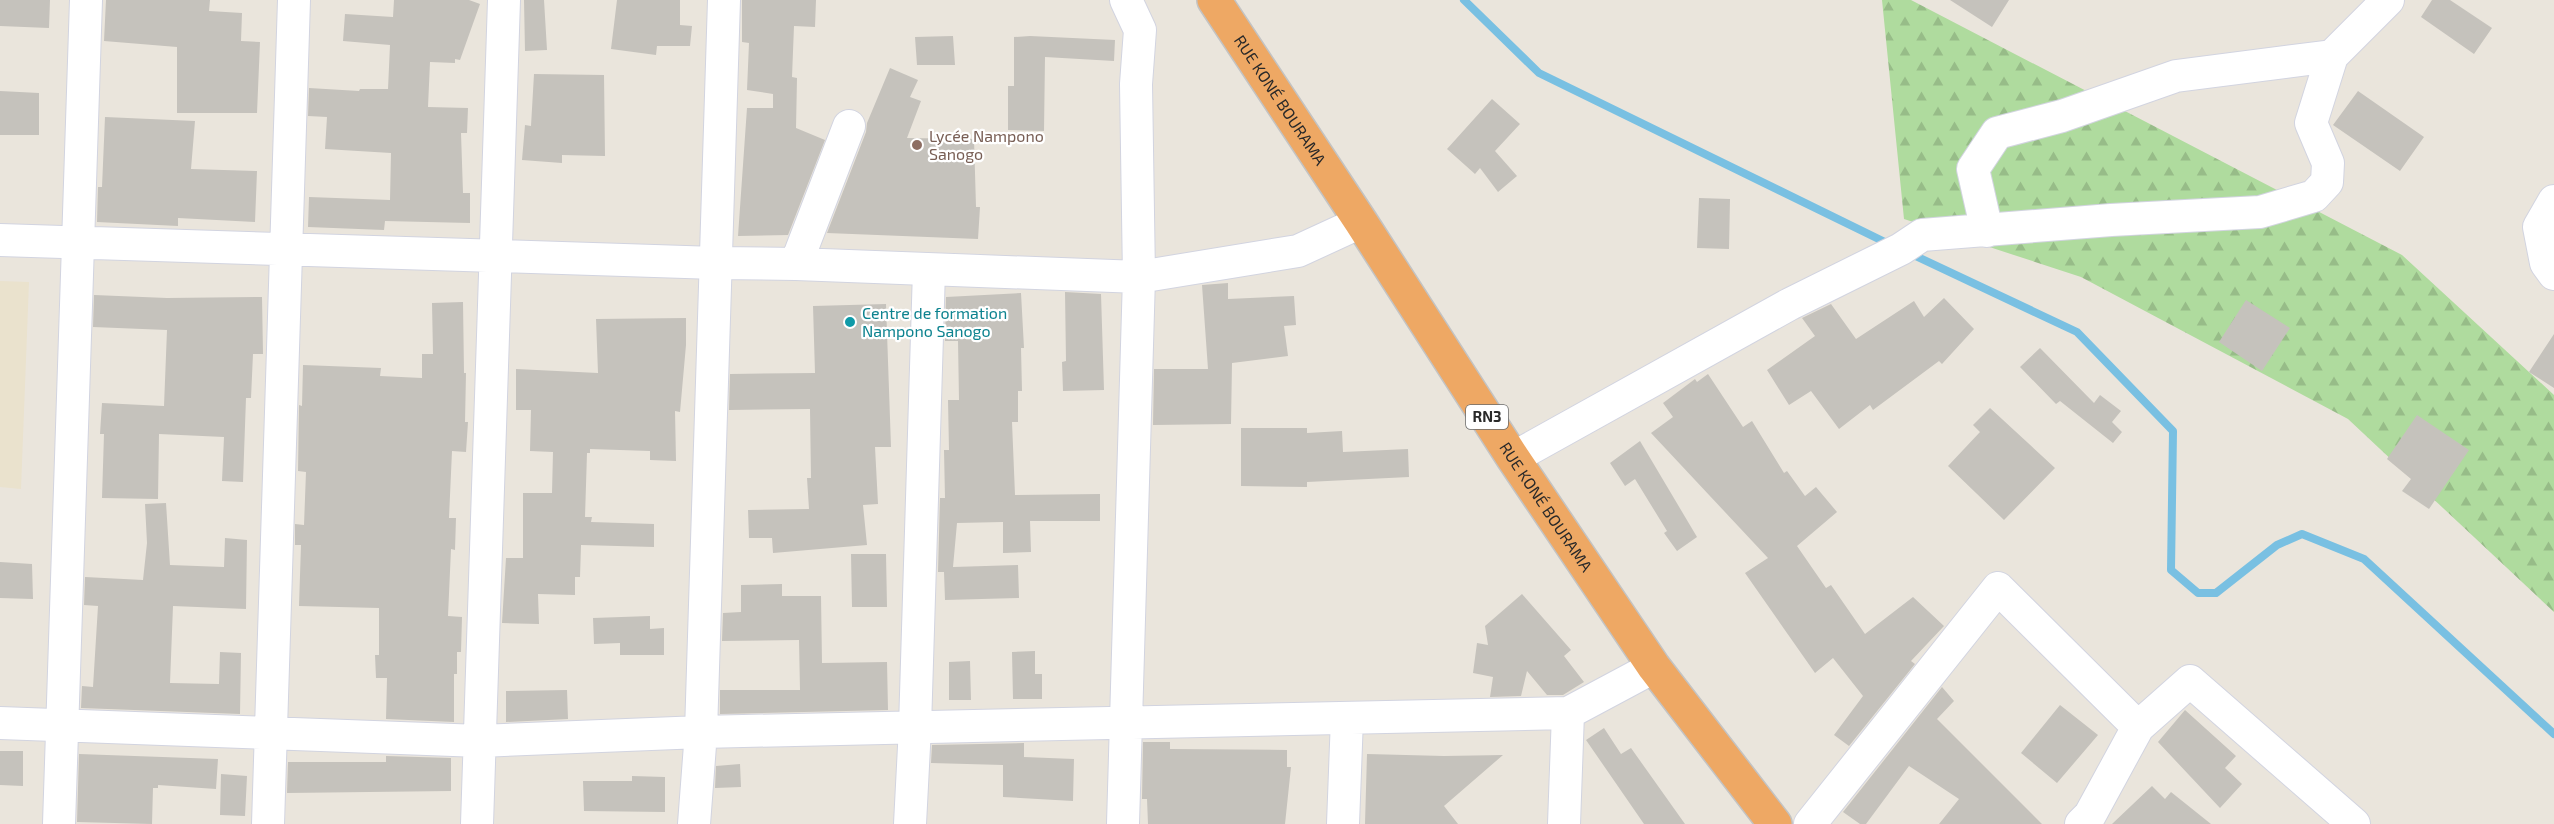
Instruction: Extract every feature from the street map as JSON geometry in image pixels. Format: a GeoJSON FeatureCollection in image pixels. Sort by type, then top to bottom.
{"type":"FeatureCollection","features":[{"type":"Feature","properties":{"kind":"highway","name":"RUE KONÉ BOURAMA"},"geometry":{"type":"LineString","coordinates":[[1214,0],[1513,458],[1654,667],[1775,824]]}},
{"type":"Feature","properties":{"kind":"street"},"geometry":{"type":"LineString","coordinates":[[59,824],[86,0]]}},
{"type":"Feature","properties":{"kind":"street"},"geometry":{"type":"LineString","coordinates":[[268,824],[294,0]]}},
{"type":"Feature","properties":{"kind":"street"},"geometry":{"type":"LineString","coordinates":[[477,824],[504,0]]}},
{"type":"Feature","properties":{"kind":"street"},"geometry":{"type":"LineString","coordinates":[[694,824],[701,732],[724,0]]}},
{"type":"Feature","properties":{"kind":"street"},"geometry":{"type":"LineString","coordinates":[[1123,824],[1139,277],[1136,84],[1140,30],[1126,0]]}},
{"type":"Feature","properties":{"kind":"street"},"geometry":{"type":"LineString","coordinates":[[1513,458],[1790,304],[1901,249],[1922,235],[2111,220],[2260,212],[2314,196],[2327,182],[2328,163],[2311,123],[2332,56],[2388,0]]}},
{"type":"Feature","properties":{"kind":"street"},"geometry":{"type":"LineString","coordinates":[[1987,231],[1973,169],[1997,133],[2062,116],[2175,75],[2332,56]]}},
{"type":"Feature","properties":{"kind":"street"},"geometry":{"type":"LineString","coordinates":[[796,264],[849,126]]}},
{"type":"Feature","properties":{"kind":"street"},"geometry":{"type":"LineString","coordinates":[[2554,201],[2539,227],[2546,263],[2554,274]]}},
{"type":"Feature","properties":{"kind":"street"},"geometry":{"type":"LineString","coordinates":[[0,240],[796,264],[1139,277],[1298,251],[1361,222]]}},
{"type":"Feature","properties":{"kind":"street"},"geometry":{"type":"LineString","coordinates":[[910,824],[930,270]]}},
{"type":"Feature","properties":{"kind":"street"},"geometry":{"type":"LineString","coordinates":[[1810,824],[1998,588],[2138,727]]}},
{"type":"Feature","properties":{"kind":"street"},"geometry":{"type":"LineString","coordinates":[[0,723],[480,741],[701,732],[1568,713],[1654,667]]}},
{"type":"Feature","properties":{"kind":"street"},"geometry":{"type":"LineString","coordinates":[[2089,821],[2138,727],[2190,681],[2354,824]]}},
{"type":"Feature","properties":{"kind":"street"},"geometry":{"type":"LineString","coordinates":[[1564,824],[1568,713]]}},
{"type":"Feature","properties":{"kind":"street"},"geometry":{"type":"LineString","coordinates":[[1343,824],[1347,718]]}},
{"type":"Feature","properties":{"kind":"shaded area"},"geometry":{"type":"Polygon","coordinates":[[[0,281],[29,282],[21,489],[0,487],[0,281]]]}},
{"type":"Feature","properties":{"kind":"green space"},"geometry":{"type":"Polygon","coordinates":[[[1882,0],[1911,0],[2402,255],[2554,395],[2554,612],[2348,419],[2081,277],[1904,219],[1882,0]]]}},
{"type":"Feature","properties":{"kind":"building"},"geometry":{"type":"Polygon","coordinates":[[[0,0],[50,0],[49,28],[0,26],[0,0]]]}},
{"type":"Feature","properties":{"kind":"building"},"geometry":{"type":"Polygon","coordinates":[[[106,0],[210,0],[209,11],[242,13],[241,41],[260,42],[257,113],[177,113],[177,47],[104,41],[106,0]]]}},
{"type":"Feature","properties":{"kind":"building"},"geometry":{"type":"Polygon","coordinates":[[[394,0],[469,0],[480,4],[460,60],[455,59],[455,63],[430,62],[428,107],[468,108],[467,133],[461,133],[463,193],[470,193],[470,223],[385,221],[384,230],[308,227],[309,197],[390,200],[391,153],[325,149],[327,117],[308,116],[309,88],[359,91],[360,89],[388,89],[390,45],[343,41],[345,14],[393,17],[394,0]]]}},
{"type":"Feature","properties":{"kind":"building"},"geometry":{"type":"Polygon","coordinates":[[[524,0],[544,0],[547,50],[525,51],[524,0]]]}},
{"type":"Feature","properties":{"kind":"building"},"geometry":{"type":"Polygon","coordinates":[[[617,0],[680,0],[680,25],[692,26],[690,46],[657,46],[656,55],[611,49],[617,0]]]}},
{"type":"Feature","properties":{"kind":"building"},"geometry":{"type":"Polygon","coordinates":[[[742,0],[816,0],[815,27],[794,26],[792,77],[797,78],[796,128],[825,140],[788,235],[738,236],[747,108],[773,108],[773,94],[747,90],[749,43],[742,42],[742,0]]]}},
{"type":"Feature","properties":{"kind":"building"},"geometry":{"type":"Polygon","coordinates":[[[1950,0],[2009,0],[1992,27],[1950,0]]]}},
{"type":"Feature","properties":{"kind":"building"},"geometry":{"type":"Polygon","coordinates":[[[2432,0],[2450,0],[2492,28],[2474,54],[2421,17],[2432,0]]]}},
{"type":"Feature","properties":{"kind":"building"},"geometry":{"type":"Polygon","coordinates":[[[953,36],[955,65],[917,65],[915,37],[953,36]]]}},
{"type":"Feature","properties":{"kind":"building"},"geometry":{"type":"Polygon","coordinates":[[[1014,37],[1115,40],[1114,61],[1045,57],[1044,131],[1008,130],[1008,86],[1014,86],[1014,37]]]}},
{"type":"Feature","properties":{"kind":"building"},"geometry":{"type":"Polygon","coordinates":[[[890,68],[918,80],[910,97],[921,101],[907,138],[974,139],[976,207],[980,207],[978,239],[827,233],[866,132],[867,123],[890,68]]]}},
{"type":"Feature","properties":{"kind":"building"},"geometry":{"type":"Polygon","coordinates":[[[534,74],[604,75],[605,156],[562,155],[562,163],[522,160],[525,125],[531,126],[534,74]]]}},
{"type":"Feature","properties":{"kind":"building"},"geometry":{"type":"Polygon","coordinates":[[[0,91],[39,93],[39,135],[0,135],[0,91]]]}},
{"type":"Feature","properties":{"kind":"building"},"geometry":{"type":"Polygon","coordinates":[[[2358,91],[2424,137],[2400,171],[2333,125],[2358,91]]]}},
{"type":"Feature","properties":{"kind":"building"},"geometry":{"type":"Polygon","coordinates":[[[1492,99],[1520,124],[1495,151],[1517,176],[1498,192],[1480,168],[1475,174],[1447,149],[1492,99]]]}},
{"type":"Feature","properties":{"kind":"building"},"geometry":{"type":"Polygon","coordinates":[[[105,117],[195,121],[191,169],[257,171],[255,222],[178,218],[178,226],[97,222],[98,187],[102,187],[105,117]]]}},
{"type":"Feature","properties":{"kind":"building"},"geometry":{"type":"Polygon","coordinates":[[[1699,198],[1730,199],[1729,249],[1697,248],[1699,198]]]}},
{"type":"Feature","properties":{"kind":"building"},"geometry":{"type":"Polygon","coordinates":[[[1228,283],[1228,299],[1294,296],[1296,325],[1284,326],[1288,356],[1232,363],[1231,424],[1153,425],[1154,369],[1208,369],[1202,285],[1228,283]]]}},
{"type":"Feature","properties":{"kind":"building"},"geometry":{"type":"Polygon","coordinates":[[[1065,292],[1101,294],[1104,390],[1063,391],[1062,362],[1066,361],[1065,292]]]}},
{"type":"Feature","properties":{"kind":"building"},"geometry":{"type":"Polygon","coordinates":[[[1021,293],[1024,348],[1021,348],[1022,391],[1018,391],[1018,422],[1012,422],[1015,495],[1100,494],[1100,521],[1030,521],[1031,552],[1003,553],[1003,522],[957,523],[953,567],[1018,565],[1019,598],[945,600],[944,572],[938,572],[940,498],[945,498],[944,450],[949,450],[948,400],[959,400],[958,341],[945,341],[946,297],[1021,293]]]}},
{"type":"Feature","properties":{"kind":"building"},"geometry":{"type":"Polygon","coordinates":[[[94,295],[167,298],[262,297],[263,354],[253,354],[251,398],[246,398],[243,482],[222,481],[224,437],[159,434],[158,499],[102,498],[104,434],[100,434],[102,403],[164,406],[167,330],[93,327],[94,295]]]}},
{"type":"Feature","properties":{"kind":"building"},"geometry":{"type":"Polygon","coordinates":[[[1944,298],[1974,329],[1942,364],[1939,361],[1873,410],[1870,405],[1839,429],[1811,391],[1789,405],[1767,370],[1815,336],[1802,318],[1831,304],[1856,339],[1914,301],[1924,317],[1944,298]]]}},
{"type":"Feature","properties":{"kind":"building"},"geometry":{"type":"Polygon","coordinates":[[[2246,300],[2290,328],[2262,371],[2219,342],[2246,300]]]}},
{"type":"Feature","properties":{"kind":"building"},"geometry":{"type":"Polygon","coordinates":[[[463,302],[464,373],[466,373],[465,422],[468,422],[466,452],[452,451],[449,518],[456,518],[455,550],[451,549],[448,616],[462,617],[461,652],[457,652],[457,674],[454,674],[454,722],[386,719],[387,678],[376,678],[375,655],[379,655],[379,608],[299,606],[301,545],[295,545],[295,524],[304,525],[306,472],[298,471],[299,405],[302,406],[303,365],[381,368],[380,376],[422,378],[422,354],[433,354],[432,303],[463,302]]]}},
{"type":"Feature","properties":{"kind":"building"},"geometry":{"type":"Polygon","coordinates":[[[886,304],[891,447],[875,447],[878,504],[863,505],[867,545],[773,553],[772,538],[749,538],[748,510],[809,509],[807,478],[811,478],[810,409],[729,410],[730,374],[815,373],[813,306],[886,304]]]}},
{"type":"Feature","properties":{"kind":"building"},"geometry":{"type":"Polygon","coordinates":[[[686,318],[680,412],[675,411],[676,461],[650,460],[650,451],[590,449],[590,453],[587,453],[585,517],[592,517],[591,522],[654,524],[654,547],[581,545],[580,577],[575,577],[575,595],[538,594],[539,624],[502,623],[506,558],[523,558],[523,493],[552,493],[553,452],[530,451],[531,410],[516,410],[516,369],[598,373],[596,319],[686,318]]]}},
{"type":"Feature","properties":{"kind":"building"},"geometry":{"type":"Polygon","coordinates":[[[2554,334],[2554,388],[2529,372],[2554,334]]]}},
{"type":"Feature","properties":{"kind":"building"},"geometry":{"type":"Polygon","coordinates":[[[2040,348],[2094,403],[2100,395],[2121,411],[2112,422],[2122,432],[2113,443],[2060,401],[2056,404],[2020,367],[2040,348]]]}},
{"type":"Feature","properties":{"kind":"building"},"geometry":{"type":"Polygon","coordinates":[[[1708,374],[1743,427],[1752,421],[1784,473],[1787,471],[1805,496],[1816,487],[1837,512],[1797,546],[1826,588],[1831,585],[1865,634],[1913,597],[1944,626],[1911,661],[1915,664],[1849,746],[1834,735],[1863,696],[1833,658],[1815,673],[1745,573],[1768,558],[1651,433],[1673,417],[1663,403],[1695,379],[1697,382],[1708,374]]]}},
{"type":"Feature","properties":{"kind":"building"},"geometry":{"type":"Polygon","coordinates":[[[1990,408],[2055,468],[2004,520],[1948,466],[1980,432],[1973,425],[1990,408]]]}},
{"type":"Feature","properties":{"kind":"building"},"geometry":{"type":"Polygon","coordinates":[[[2417,415],[2469,450],[2429,509],[2402,491],[2411,479],[2387,459],[2417,415]]]}},
{"type":"Feature","properties":{"kind":"building"},"geometry":{"type":"Polygon","coordinates":[[[1241,428],[1307,428],[1307,433],[1342,431],[1343,452],[1408,449],[1409,477],[1307,482],[1307,487],[1241,486],[1241,428]]]}},
{"type":"Feature","properties":{"kind":"building"},"geometry":{"type":"Polygon","coordinates":[[[1640,441],[1697,537],[1677,551],[1664,533],[1667,531],[1635,479],[1625,486],[1610,463],[1640,441]]]}},
{"type":"Feature","properties":{"kind":"building"},"geometry":{"type":"Polygon","coordinates":[[[166,503],[170,565],[224,567],[225,538],[247,540],[246,609],[173,606],[170,683],[219,684],[220,652],[241,653],[240,714],[81,708],[82,686],[93,687],[98,606],[84,605],[85,577],[143,580],[147,543],[145,504],[166,503]]]}},
{"type":"Feature","properties":{"kind":"building"},"geometry":{"type":"Polygon","coordinates":[[[851,554],[886,554],[887,607],[852,607],[851,554]]]}},
{"type":"Feature","properties":{"kind":"building"},"geometry":{"type":"Polygon","coordinates":[[[0,562],[32,564],[33,599],[0,598],[0,562]]]}},
{"type":"Feature","properties":{"kind":"building"},"geometry":{"type":"Polygon","coordinates":[[[782,584],[782,596],[821,596],[822,663],[887,662],[888,710],[720,714],[720,690],[800,690],[799,640],[722,641],[723,613],[741,612],[741,585],[782,584]]]}},
{"type":"Feature","properties":{"kind":"building"},"geometry":{"type":"Polygon","coordinates":[[[1522,594],[1571,650],[1564,656],[1584,682],[1563,695],[1547,695],[1527,671],[1521,696],[1490,697],[1493,677],[1473,673],[1477,643],[1488,645],[1485,626],[1522,594]]]}},
{"type":"Feature","properties":{"kind":"building"},"geometry":{"type":"Polygon","coordinates":[[[650,616],[650,629],[664,628],[664,655],[620,655],[620,643],[594,644],[593,618],[650,616]]]}},
{"type":"Feature","properties":{"kind":"building"},"geometry":{"type":"Polygon","coordinates":[[[1035,651],[1035,674],[1042,674],[1042,699],[1013,699],[1012,652],[1035,651]]]}},
{"type":"Feature","properties":{"kind":"building"},"geometry":{"type":"Polygon","coordinates":[[[970,661],[971,700],[949,700],[949,662],[970,661]]]}},
{"type":"Feature","properties":{"kind":"building"},"geometry":{"type":"Polygon","coordinates":[[[1942,687],[1954,701],[1937,719],[2042,824],[1939,824],[1959,799],[1909,766],[1866,824],[1860,824],[1843,812],[1942,687]]]}},
{"type":"Feature","properties":{"kind":"building"},"geometry":{"type":"Polygon","coordinates":[[[567,690],[568,719],[506,722],[506,691],[567,690]]]}},
{"type":"Feature","properties":{"kind":"building"},"geometry":{"type":"Polygon","coordinates":[[[2060,705],[2098,735],[2057,783],[2021,753],[2060,705]]]}},
{"type":"Feature","properties":{"kind":"building"},"geometry":{"type":"Polygon","coordinates":[[[2185,710],[2236,756],[2225,768],[2242,784],[2220,808],[2158,742],[2185,710]]]}},
{"type":"Feature","properties":{"kind":"building"},"geometry":{"type":"Polygon","coordinates":[[[1604,728],[1621,754],[1631,748],[1685,824],[1644,824],[1586,740],[1604,728]]]}},
{"type":"Feature","properties":{"kind":"building"},"geometry":{"type":"Polygon","coordinates":[[[1143,742],[1170,742],[1170,749],[1287,750],[1287,767],[1291,767],[1285,824],[1148,824],[1147,799],[1142,799],[1143,742]]]}},
{"type":"Feature","properties":{"kind":"building"},"geometry":{"type":"Polygon","coordinates":[[[1024,743],[1024,757],[1074,759],[1073,801],[1003,797],[1003,765],[931,763],[932,745],[1024,743]]]}},
{"type":"Feature","properties":{"kind":"building"},"geometry":{"type":"Polygon","coordinates":[[[0,751],[23,751],[23,786],[0,785],[0,751]]]}},
{"type":"Feature","properties":{"kind":"building"},"geometry":{"type":"Polygon","coordinates":[[[79,754],[218,759],[216,789],[158,785],[158,788],[153,788],[152,824],[77,822],[79,754]]]}},
{"type":"Feature","properties":{"kind":"building"},"geometry":{"type":"Polygon","coordinates":[[[1367,754],[1503,755],[1444,806],[1458,824],[1365,824],[1367,754]]]}},
{"type":"Feature","properties":{"kind":"building"},"geometry":{"type":"Polygon","coordinates":[[[386,756],[451,758],[451,791],[287,793],[288,762],[386,762],[386,756]]]}},
{"type":"Feature","properties":{"kind":"building"},"geometry":{"type":"Polygon","coordinates":[[[740,764],[741,787],[715,788],[716,766],[740,764]]]}},
{"type":"Feature","properties":{"kind":"building"},"geometry":{"type":"Polygon","coordinates":[[[221,774],[247,776],[245,816],[220,815],[221,774]]]}},
{"type":"Feature","properties":{"kind":"building"},"geometry":{"type":"Polygon","coordinates":[[[632,776],[665,777],[665,812],[584,811],[583,781],[632,781],[632,776]]]}},
{"type":"Feature","properties":{"kind":"building"},"geometry":{"type":"Polygon","coordinates":[[[2152,786],[2165,799],[2171,792],[2211,824],[2112,824],[2152,786]]]}},
{"type":"Feature","properties":{"kind":"waterway"},"geometry":{"type":"LineString","coordinates":[[1464,0],[1539,73],[1893,246]]}},
{"type":"Feature","properties":{"kind":"waterway"},"geometry":{"type":"LineString","coordinates":[[1907,252],[2077,332],[2173,431],[2171,570],[2198,593],[2216,593],[2277,545],[2302,534],[2364,559],[2554,734]]}},
{"type":"Feature","properties":{"kind":"place","name":"Lycée Nampono Sanogo"},"geometry":{"type":"Point","coordinates":[917,145]}},
{"type":"Feature","properties":{"kind":"place","name":"Centre de formation Nampono Sanogo"},"geometry":{"type":"Point","coordinates":[850,322]}}]}
